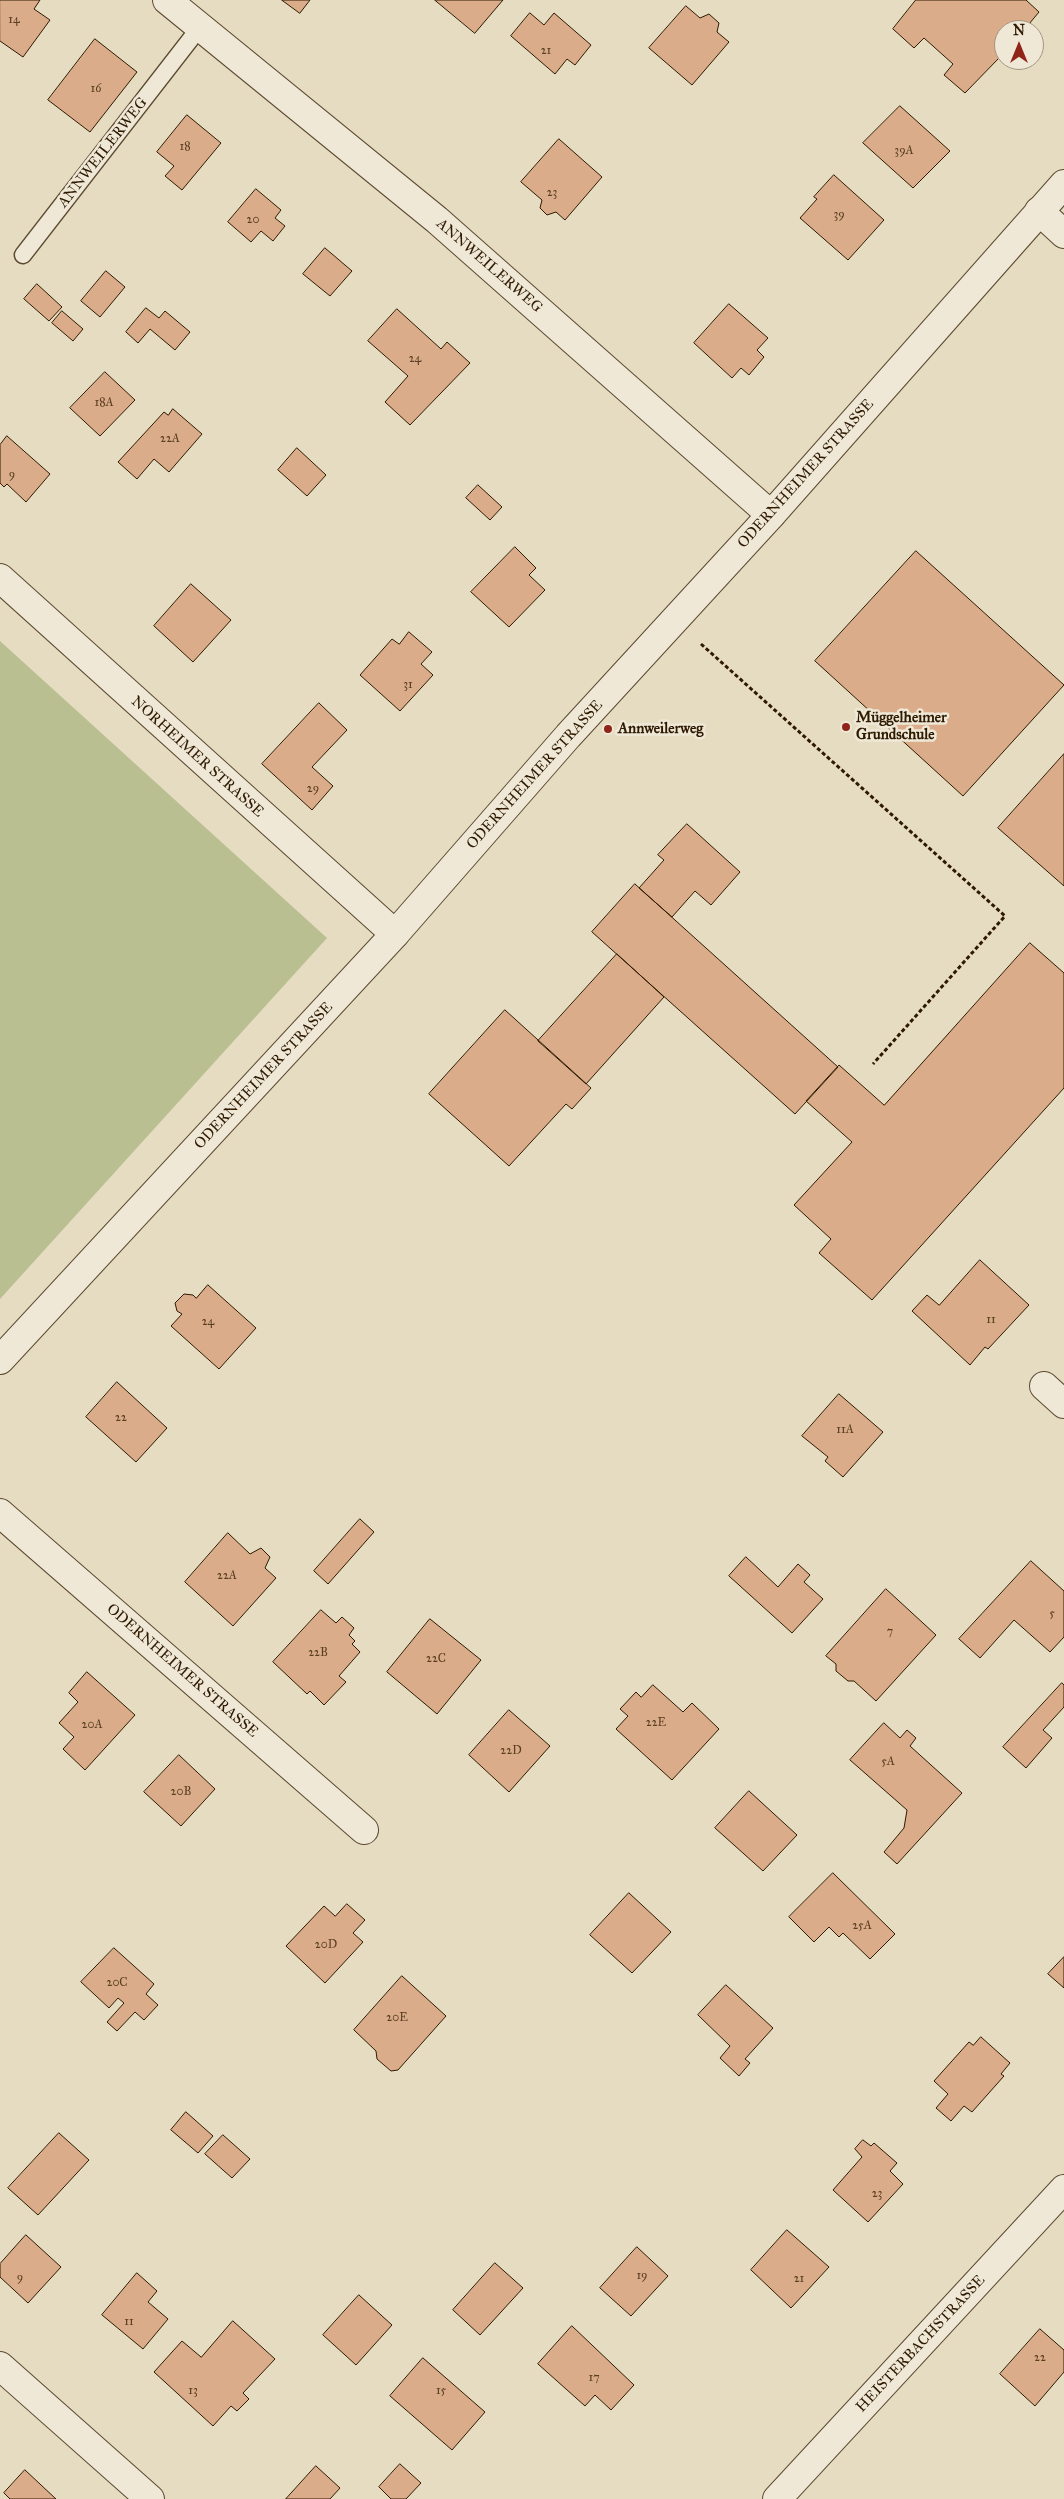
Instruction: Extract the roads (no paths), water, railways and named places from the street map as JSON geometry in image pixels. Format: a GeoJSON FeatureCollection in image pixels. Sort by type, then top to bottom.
{"type":"FeatureCollection","features":[{"type":"Feature","properties":{"kind":"street","name":"ANNWEILERWEG"},"geometry":{"type":"LineString","coordinates":[[167,0],[437,220],[771,515]]}},
{"type":"Feature","properties":{"kind":"street","name":"ODERNHEIMER STRASSE"},"geometry":{"type":"LineString","coordinates":[[0,1360],[395,934],[568,736],[771,515],[1064,184]]}},
{"type":"Feature","properties":{"kind":"street"},"geometry":{"type":"LineString","coordinates":[[1039,211],[1064,234]]}},
{"type":"Feature","properties":{"kind":"street","name":"NORHEIMER STRASSE"},"geometry":{"type":"LineString","coordinates":[[0,578],[395,934]]}},
{"type":"Feature","properties":{"kind":"street"},"geometry":{"type":"LineString","coordinates":[[1044,1386],[1064,1404]]}},
{"type":"Feature","properties":{"kind":"street","name":"ODERNHEIMER STRASSE"},"geometry":{"type":"LineString","coordinates":[[0,1513],[364,1830]]}},
{"type":"Feature","properties":{"kind":"street","name":"HEISTERBACHSTRASSE"},"geometry":{"type":"LineString","coordinates":[[777,2499],[1064,2189]]}},
{"type":"Feature","properties":{"kind":"street"},"geometry":{"type":"LineString","coordinates":[[0,2366],[150,2499]]}},
{"type":"Feature","properties":{"kind":"lane","name":"ANNWEILERWEG"},"geometry":{"type":"LineString","coordinates":[[23,255],[200,27]]}},
{"type":"Feature","properties":{"kind":"place","name":"Müggelheimer Grundschule"},"geometry":{"type":"Point","coordinates":[846,727]}},
{"type":"Feature","properties":{"kind":"place","name":"Annweilerweg"},"geometry":{"type":"Point","coordinates":[608,729]}}]}
